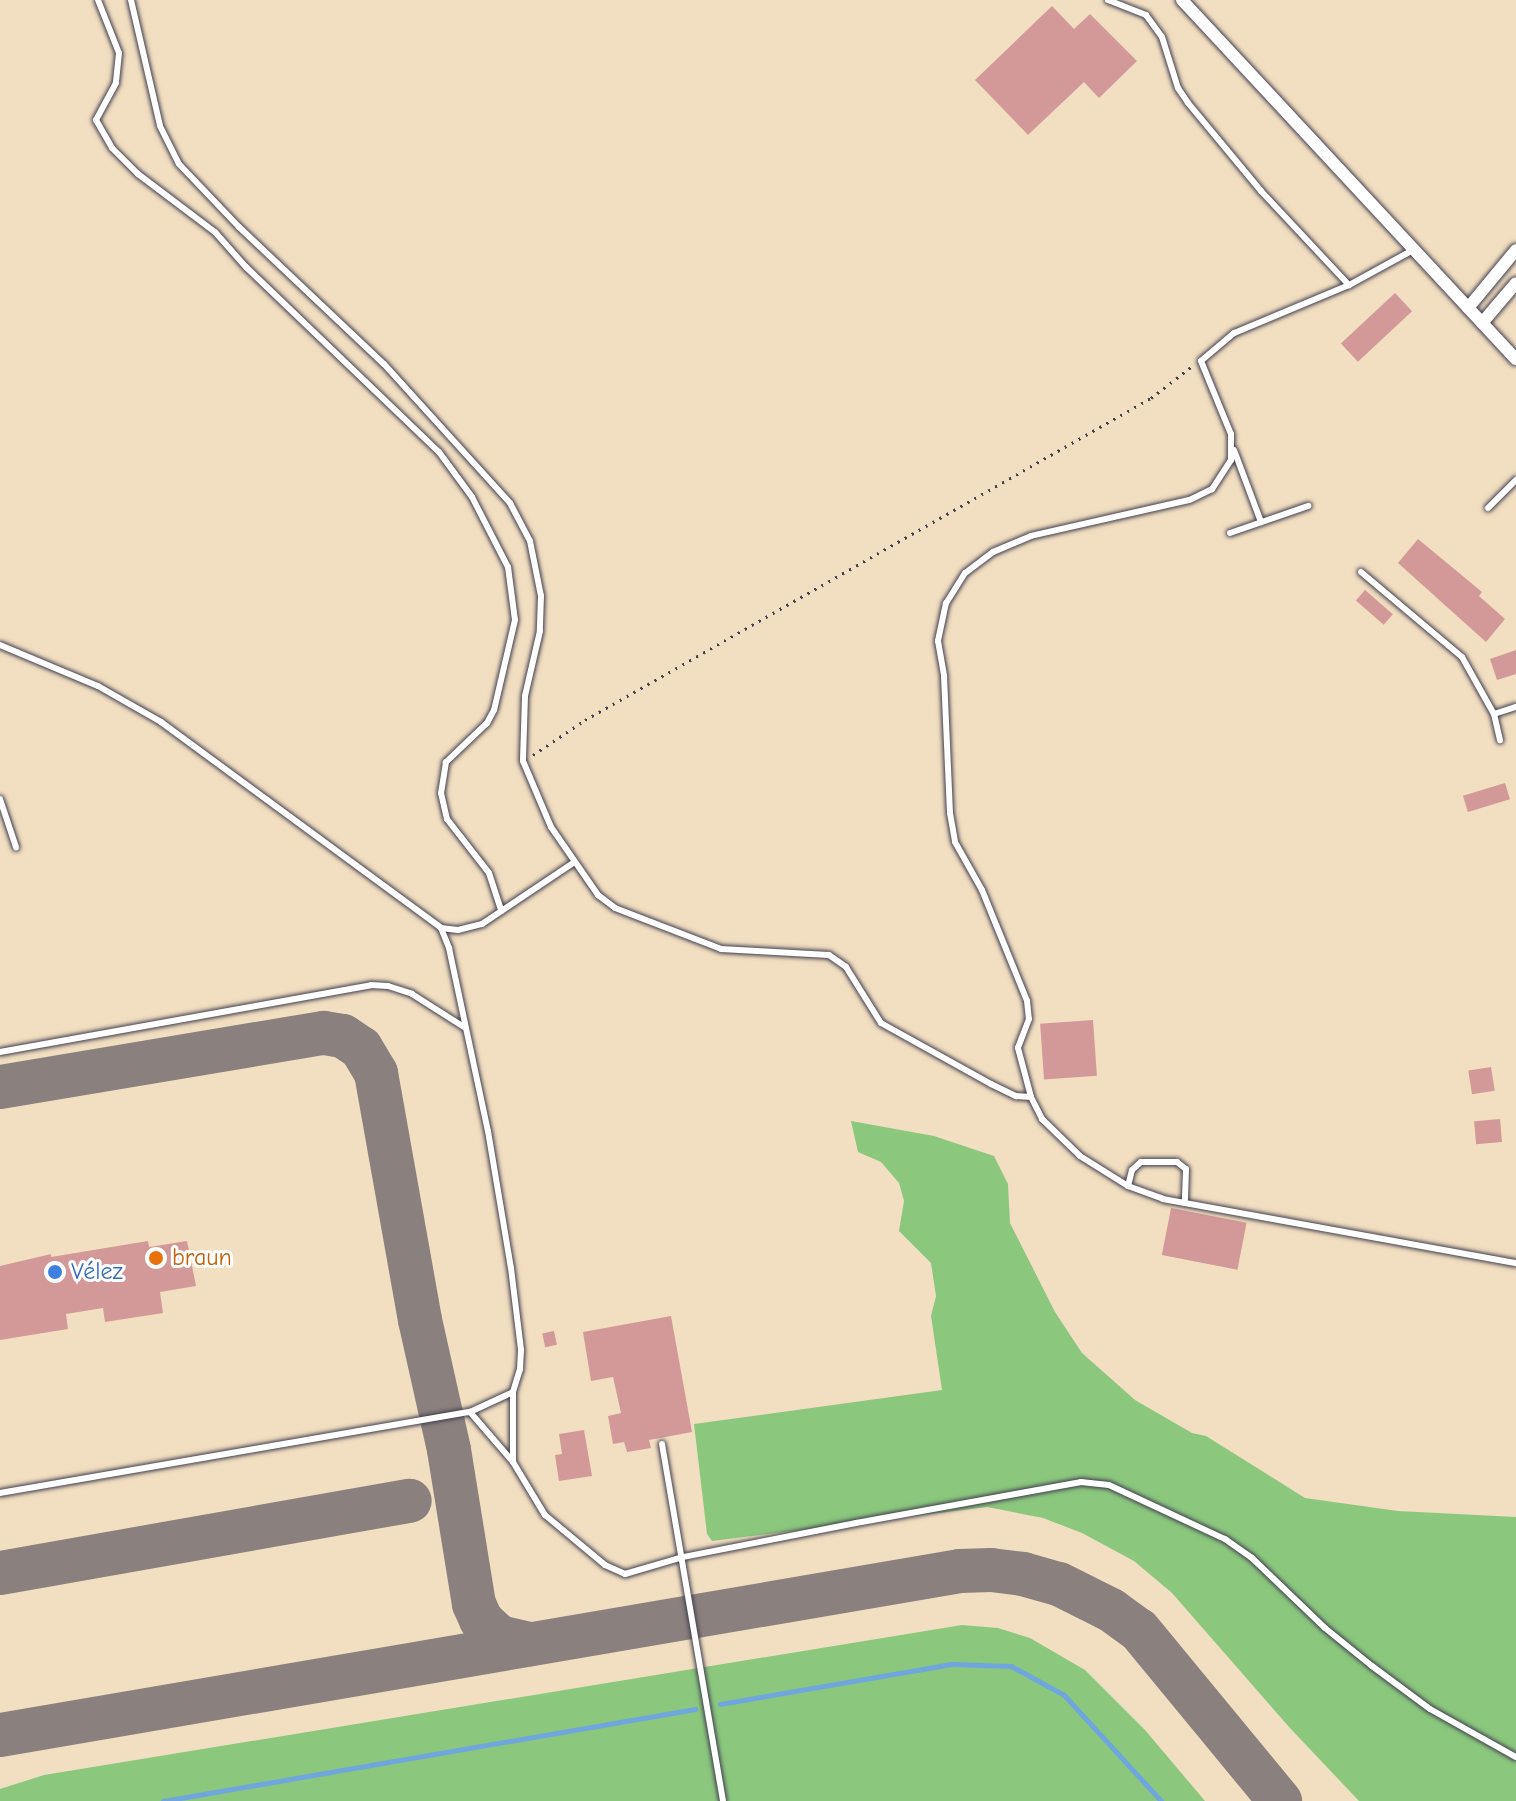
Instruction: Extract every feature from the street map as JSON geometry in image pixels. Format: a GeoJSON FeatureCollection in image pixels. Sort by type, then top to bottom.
{"type":"FeatureCollection","features":[{"type":"Feature","properties":{"kind":"street"},"geometry":{"type":"LineString","coordinates":[[1182,0],[1516,359]]}},
{"type":"Feature","properties":{"kind":"street"},"geometry":{"type":"LineString","coordinates":[[1468,308],[1516,250]]}},
{"type":"Feature","properties":{"kind":"street"},"geometry":{"type":"LineString","coordinates":[[1482,323],[1516,283]]}},
{"type":"Feature","properties":{"kind":"lane"},"geometry":{"type":"LineString","coordinates":[[98,0],[119,53],[116,83],[96,120],[106,140],[138,174],[222,238],[246,267],[439,452],[472,497],[508,567],[515,620],[498,697],[487,723],[446,762],[441,793],[447,819],[489,873],[501,911]]}},
{"type":"Feature","properties":{"kind":"lane"},"geometry":{"type":"LineString","coordinates":[[131,0],[160,126],[179,164],[402,382],[500,489],[530,541],[540,582],[542,611],[525,696],[523,761],[535,795],[573,863],[598,895],[615,908],[721,949],[829,955],[846,967],[881,1023],[991,1084],[1016,1096],[1031,1097]]}},
{"type":"Feature","properties":{"kind":"lane"},"geometry":{"type":"LineString","coordinates":[[1108,0],[1146,15],[1162,37],[1178,88],[1188,103],[1261,191],[1349,285]]}},
{"type":"Feature","properties":{"kind":"lane"},"geometry":{"type":"LineString","coordinates":[[1413,250],[1349,285],[1234,333],[1201,361],[1231,434],[1231,460],[1212,489],[1189,500],[1060,527],[1008,545],[965,573],[946,603],[938,641],[944,676],[950,813],[955,842],[982,890],[1027,1001],[1029,1019],[1018,1048],[1031,1097],[1042,1119],[1059,1138],[1128,1186],[1185,1203],[1516,1263]]}},
{"type":"Feature","properties":{"kind":"lane"},"geometry":{"type":"LineString","coordinates":[[1232,446],[1261,522]]}},
{"type":"Feature","properties":{"kind":"lane"},"geometry":{"type":"LineString","coordinates":[[1488,508],[1516,480]]}},
{"type":"Feature","properties":{"kind":"lane"},"geometry":{"type":"LineString","coordinates":[[1230,533],[1308,506]]}},
{"type":"Feature","properties":{"kind":"lane"},"geometry":{"type":"LineString","coordinates":[[1361,572],[1462,657],[1494,714],[1500,740]]}},
{"type":"Feature","properties":{"kind":"lane"},"geometry":{"type":"LineString","coordinates":[[0,645],[98,686],[161,722],[441,928],[449,948],[488,1131],[511,1268],[521,1350],[520,1369],[513,1392],[513,1462]]}},
{"type":"Feature","properties":{"kind":"lane"},"geometry":{"type":"LineString","coordinates":[[1494,714],[1516,707]]}},
{"type":"Feature","properties":{"kind":"lane"},"geometry":{"type":"LineString","coordinates":[[0,799],[4,801],[16,847]]}},
{"type":"Feature","properties":{"kind":"lane"},"geometry":{"type":"LineString","coordinates":[[441,928],[472,927],[573,863]]}},
{"type":"Feature","properties":{"kind":"lane"},"geometry":{"type":"LineString","coordinates":[[0,1052],[371,985],[388,986],[412,994],[464,1027]]}},
{"type":"Feature","properties":{"kind":"lane"},"geometry":{"type":"LineString","coordinates":[[1128,1186],[1132,1170],[1141,1162],[1177,1162],[1186,1169],[1185,1203]]}},
{"type":"Feature","properties":{"kind":"lane"},"geometry":{"type":"LineString","coordinates":[[0,1493],[470,1412],[513,1392]]}},
{"type":"Feature","properties":{"kind":"lane"},"geometry":{"type":"LineString","coordinates":[[470,1412],[496,1447],[513,1462],[545,1515],[615,1572],[625,1574],[683,1557],[1081,1482],[1109,1485],[1225,1539],[1252,1558],[1325,1628],[1383,1675],[1430,1709],[1516,1757]]}},
{"type":"Feature","properties":{"kind":"lane"},"geometry":{"type":"LineString","coordinates":[[662,1444],[723,1801]]}},
{"type":"Feature","properties":{"kind":"path"},"geometry":{"type":"LineString","coordinates":[[523,761],[585,720],[1151,398],[1201,361]]}},
{"type":"Feature","properties":{"kind":"green space"},"geometry":{"type":"Polygon","coordinates":[[[851,1121],[934,1136],[994,1156],[1008,1184],[1010,1223],[1055,1312],[1082,1353],[1135,1400],[1192,1433],[1206,1436],[1305,1498],[1398,1511],[1516,1517],[1516,1801],[1359,1801],[1289,1727],[1172,1593],[1134,1561],[1082,1533],[1043,1518],[987,1507],[712,1541],[707,1534],[694,1424],[942,1390],[931,1316],[936,1296],[931,1263],[899,1231],[904,1201],[899,1183],[881,1162],[858,1152],[851,1121]]]}},
{"type":"Feature","properties":{"kind":"green space"},"geometry":{"type":"Polygon","coordinates":[[[962,1625],[998,1628],[1030,1638],[1085,1670],[1145,1730],[1205,1801],[0,1801],[0,1789],[44,1775],[962,1625]]]}},
{"type":"Feature","properties":{"kind":"building"},"geometry":{"type":"Polygon","coordinates":[[[1052,6],[1074,29],[1090,14],[1137,61],[1099,98],[1084,82],[1028,135],[975,80],[1052,6]]]}},
{"type":"Feature","properties":{"kind":"building"},"geometry":{"type":"Polygon","coordinates":[[[1395,293],[1412,311],[1358,362],[1341,343],[1395,293]]]}},
{"type":"Feature","properties":{"kind":"building"},"geometry":{"type":"Polygon","coordinates":[[[1418,539],[1482,592],[1479,596],[1505,619],[1486,642],[1398,563],[1418,539]]]}},
{"type":"Feature","properties":{"kind":"building"},"geometry":{"type":"Polygon","coordinates":[[[1365,590],[1393,614],[1384,625],[1356,601],[1365,590]]]}},
{"type":"Feature","properties":{"kind":"building"},"geometry":{"type":"Polygon","coordinates":[[[1516,650],[1516,674],[1497,680],[1490,659],[1516,650]]]}},
{"type":"Feature","properties":{"kind":"building"},"geometry":{"type":"Polygon","coordinates":[[[1505,783],[1510,799],[1468,812],[1463,796],[1505,783]]]}},
{"type":"Feature","properties":{"kind":"building"},"geometry":{"type":"Polygon","coordinates":[[[1093,1020],[1097,1076],[1044,1080],[1040,1024],[1093,1020]]]}},
{"type":"Feature","properties":{"kind":"building"},"geometry":{"type":"Polygon","coordinates":[[[1491,1067],[1495,1091],[1472,1094],[1468,1071],[1491,1067]]]}},
{"type":"Feature","properties":{"kind":"building"},"geometry":{"type":"Polygon","coordinates":[[[1500,1119],[1502,1142],[1476,1144],[1474,1121],[1500,1119]]]}},
{"type":"Feature","properties":{"kind":"building"},"geometry":{"type":"Polygon","coordinates":[[[1171,1208],[1247,1223],[1237,1270],[1162,1255],[1171,1208]]]}},
{"type":"Feature","properties":{"kind":"building"},"geometry":{"type":"Polygon","coordinates":[[[148,1241],[149,1247],[187,1241],[196,1286],[160,1292],[163,1313],[105,1322],[103,1308],[66,1314],[68,1329],[0,1340],[0,1266],[51,1254],[51,1257],[148,1241]]]}},
{"type":"Feature","properties":{"kind":"building"},"geometry":{"type":"Polygon","coordinates":[[[671,1316],[692,1432],[649,1440],[651,1448],[627,1452],[624,1442],[613,1444],[608,1416],[621,1413],[613,1377],[591,1381],[583,1332],[671,1316]]]}},
{"type":"Feature","properties":{"kind":"building"},"geometry":{"type":"Polygon","coordinates":[[[554,1331],[557,1345],[545,1347],[542,1333],[554,1331]]]}},
{"type":"Feature","properties":{"kind":"building"},"geometry":{"type":"Polygon","coordinates":[[[584,1430],[592,1476],[559,1481],[555,1455],[562,1454],[559,1434],[584,1430]]]}},
{"type":"Feature","properties":{"kind":"waterway"},"geometry":{"type":"LineString","coordinates":[[720,1704],[952,1664],[1011,1666],[1064,1695],[1161,1801]]}},
{"type":"Feature","properties":{"kind":"waterway"},"geometry":{"type":"LineString","coordinates":[[163,1801],[695,1709]]}},
{"type":"Feature","properties":{"kind":"taxiway"},"geometry":{"type":"LineString","coordinates":[[0,1087],[324,1033],[343,1036],[361,1048],[376,1073],[420,1320],[449,1450],[474,1604],[481,1620],[499,1637],[530,1644]]}},
{"type":"Feature","properties":{"kind":"taxiway"},"geometry":{"type":"LineString","coordinates":[[0,1573],[410,1501]]}},
{"type":"Feature","properties":{"kind":"taxiway"},"geometry":{"type":"LineString","coordinates":[[0,1735],[960,1571],[991,1570],[1023,1574],[1059,1584],[1111,1610],[1139,1630],[1280,1801]]}},
{"type":"Feature","properties":{"kind":"place","name":"braun"},"geometry":{"type":"Point","coordinates":[156,1258]}},
{"type":"Feature","properties":{"kind":"place","name":"Vélez"},"geometry":{"type":"Point","coordinates":[55,1272]}}]}
